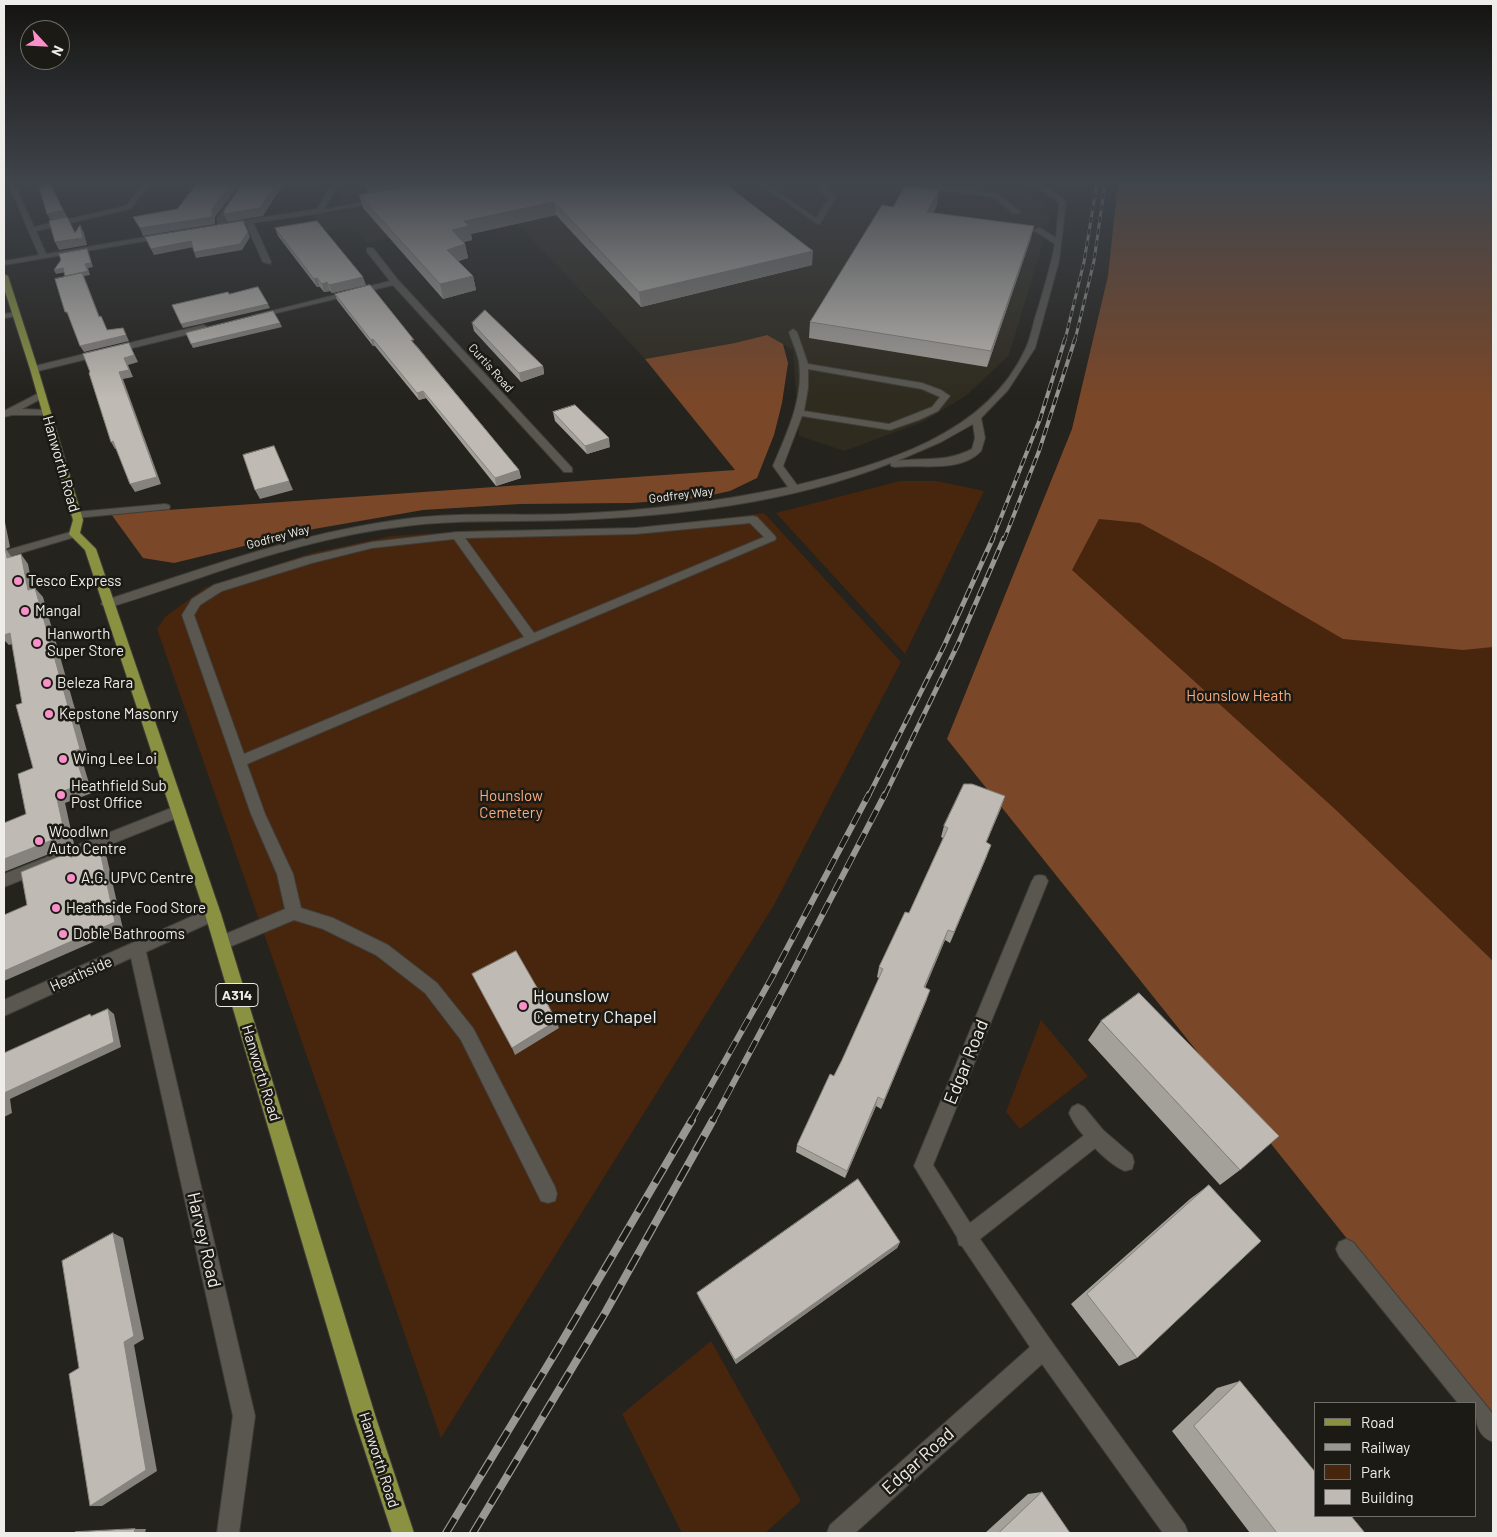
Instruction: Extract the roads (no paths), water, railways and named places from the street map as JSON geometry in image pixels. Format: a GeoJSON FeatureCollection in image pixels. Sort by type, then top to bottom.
{"type":"FeatureCollection","features":[{"type":"Feature","properties":{"kind":"main road","name":"Hanworth Road"},"geometry":{"type":"LineString","coordinates":[[4,276],[42,395],[78,520],[74,534],[90,549],[213,914],[379,1464],[402,1533]]}},
{"type":"Feature","properties":{"kind":"street"},"geometry":{"type":"LineString","coordinates":[[4,263],[51,255]]}},
{"type":"Feature","properties":{"kind":"street"},"geometry":{"type":"LineString","coordinates":[[264,255],[267,262]]}},
{"type":"Feature","properties":{"kind":"street","name":"Curtis Road"},"geometry":{"type":"LineString","coordinates":[[374,255],[395,282],[568,470]]}},
{"type":"Feature","properties":{"kind":"street","name":"Godfrey Way"},"geometry":{"type":"LineString","coordinates":[[107,604],[282,547],[382,526],[466,517],[571,517],[680,510],[795,489],[875,468],[941,439],[976,417],[1002,392],[1030,350],[1051,279],[1056,255]]}},
{"type":"Feature","properties":{"kind":"street"},"geometry":{"type":"LineString","coordinates":[[243,319],[395,282]]}},
{"type":"Feature","properties":{"kind":"street"},"geometry":{"type":"LineString","coordinates":[[4,307],[13,303]]}},
{"type":"Feature","properties":{"kind":"street"},"geometry":{"type":"LineString","coordinates":[[4,316],[16,314]]}},
{"type":"Feature","properties":{"kind":"street"},"geometry":{"type":"LineString","coordinates":[[34,369],[215,326]]}},
{"type":"Feature","properties":{"kind":"street"},"geometry":{"type":"LineString","coordinates":[[793,332],[804,366],[805,387],[799,414],[778,466],[795,489]]}},
{"type":"Feature","properties":{"kind":"street"},"geometry":{"type":"LineString","coordinates":[[799,414],[890,427],[935,409],[945,396],[937,390],[880,381],[849,372],[804,366]]}},
{"type":"Feature","properties":{"kind":"street"},"geometry":{"type":"LineString","coordinates":[[8,413],[42,395]]}},
{"type":"Feature","properties":{"kind":"street"},"geometry":{"type":"LineString","coordinates":[[8,413],[46,413]]}},
{"type":"Feature","properties":{"kind":"street"},"geometry":{"type":"LineString","coordinates":[[875,468],[907,462],[940,464],[964,459],[976,451],[980,438],[976,417]]}},
{"type":"Feature","properties":{"kind":"street"},"geometry":{"type":"LineString","coordinates":[[76,515],[165,507]]}},
{"type":"Feature","properties":{"kind":"street"},"geometry":{"type":"LineString","coordinates":[[239,762],[771,538],[753,519],[636,531],[457,535],[372,545],[309,560],[218,588],[196,602],[188,615],[239,762],[258,814],[285,874],[294,912]]}},
{"type":"Feature","properties":{"kind":"street"},"geometry":{"type":"LineString","coordinates":[[4,555],[74,534]]}},
{"type":"Feature","properties":{"kind":"street"},"geometry":{"type":"LineString","coordinates":[[457,535],[532,640]]}},
{"type":"Feature","properties":{"kind":"street"},"geometry":{"type":"LineString","coordinates":[[4,880],[179,811]]}},
{"type":"Feature","properties":{"kind":"street","name":"Edgar Road"},"geometry":{"type":"LineString","coordinates":[[1040,881],[923,1166],[966,1238],[1043,1349],[1177,1533]]}},
{"type":"Feature","properties":{"kind":"street"},"geometry":{"type":"LineString","coordinates":[[222,943],[294,912],[326,923],[382,950],[431,988],[467,1034],[548,1194]]}},
{"type":"Feature","properties":{"kind":"street","name":"Heathside"},"geometry":{"type":"LineString","coordinates":[[4,1008],[213,914]]}},
{"type":"Feature","properties":{"kind":"street","name":"Harvey Road"},"geometry":{"type":"LineString","coordinates":[[137,948],[244,1416],[228,1533]]}},
{"type":"Feature","properties":{"kind":"street"},"geometry":{"type":"LineString","coordinates":[[1078,1113],[1096,1136],[1125,1162]]}},
{"type":"Feature","properties":{"kind":"street"},"geometry":{"type":"LineString","coordinates":[[966,1238],[1096,1136]]}},
{"type":"Feature","properties":{"kind":"street"},"geometry":{"type":"LineString","coordinates":[[1346,1248],[1470,1402]]}},
{"type":"Feature","properties":{"kind":"street","name":"Edgar Road"},"geometry":{"type":"LineString","coordinates":[[838,1533],[1043,1349]]}},
{"type":"Feature","properties":{"kind":"street"},"geometry":{"type":"LineString","coordinates":[[1477,1411],[1493,1431]]}},
{"type":"Feature","properties":{"kind":"railway"},"geometry":{"type":"LineString","coordinates":[[1065,340],[1085,255]]}},
{"type":"Feature","properties":{"kind":"railway"},"geometry":{"type":"LineString","coordinates":[[1075,340],[1095,255]]}},
{"type":"Feature","properties":{"kind":"railway"},"geometry":{"type":"LineString","coordinates":[[992,540],[1040,419],[1065,339]]}},
{"type":"Feature","properties":{"kind":"railway"},"geometry":{"type":"LineString","coordinates":[[1004,540],[1039,451],[1075,339]]}},
{"type":"Feature","properties":{"kind":"railway"},"geometry":{"type":"LineString","coordinates":[[869,795],[944,646],[993,538]]}},
{"type":"Feature","properties":{"kind":"railway"},"geometry":{"type":"LineString","coordinates":[[885,795],[958,644],[1004,538]]}},
{"type":"Feature","properties":{"kind":"railway"},"geometry":{"type":"LineString","coordinates":[[691,1121],[771,979],[869,794]]}},
{"type":"Feature","properties":{"kind":"railway"},"geometry":{"type":"LineString","coordinates":[[713,1121],[885,794]]}},
{"type":"Feature","properties":{"kind":"railway"},"geometry":{"type":"LineString","coordinates":[[446,1533],[557,1350],[692,1120]]}},
{"type":"Feature","properties":{"kind":"railway"},"geometry":{"type":"LineString","coordinates":[[473,1533],[605,1313],[713,1120]]}},
{"type":"Feature","properties":{"kind":"place","name":"Tesco Express"},"geometry":{"type":"Point","coordinates":[18,581]}},
{"type":"Feature","properties":{"kind":"place","name":"Mangal"},"geometry":{"type":"Point","coordinates":[25,611]}},
{"type":"Feature","properties":{"kind":"place","name":"Hanworth Super Store"},"geometry":{"type":"Point","coordinates":[37,643]}},
{"type":"Feature","properties":{"kind":"place","name":"Beleza Rara"},"geometry":{"type":"Point","coordinates":[47,683]}},
{"type":"Feature","properties":{"kind":"place","name":"Kepstone Masonry"},"geometry":{"type":"Point","coordinates":[49,714]}},
{"type":"Feature","properties":{"kind":"place","name":"Wing Lee Loi"},"geometry":{"type":"Point","coordinates":[63,759]}},
{"type":"Feature","properties":{"kind":"place","name":"Heathfield Sub Post Office"},"geometry":{"type":"Point","coordinates":[61,795]}},
{"type":"Feature","properties":{"kind":"place","name":"Woodlwn Auto Centre"},"geometry":{"type":"Point","coordinates":[39,841]}},
{"type":"Feature","properties":{"kind":"place","name":"A.G. UPVC Centre"},"geometry":{"type":"Point","coordinates":[71,878]}},
{"type":"Feature","properties":{"kind":"place","name":"Heathside Food Store"},"geometry":{"type":"Point","coordinates":[56,908]}},
{"type":"Feature","properties":{"kind":"place","name":"Doble Bathrooms"},"geometry":{"type":"Point","coordinates":[63,934]}},
{"type":"Feature","properties":{"kind":"place","name":"Hounslow Cemetry Chapel"},"geometry":{"type":"Point","coordinates":[523,1006]}},
{"type":"Feature","properties":{"kind":"park label","name":"Hounslow Heath"},"geometry":{"type":"Point","coordinates":[1239,696]}},
{"type":"Feature","properties":{"kind":"park label","name":"Hounslow Cemetery"},"geometry":{"type":"Point","coordinates":[511,804]}}]}
